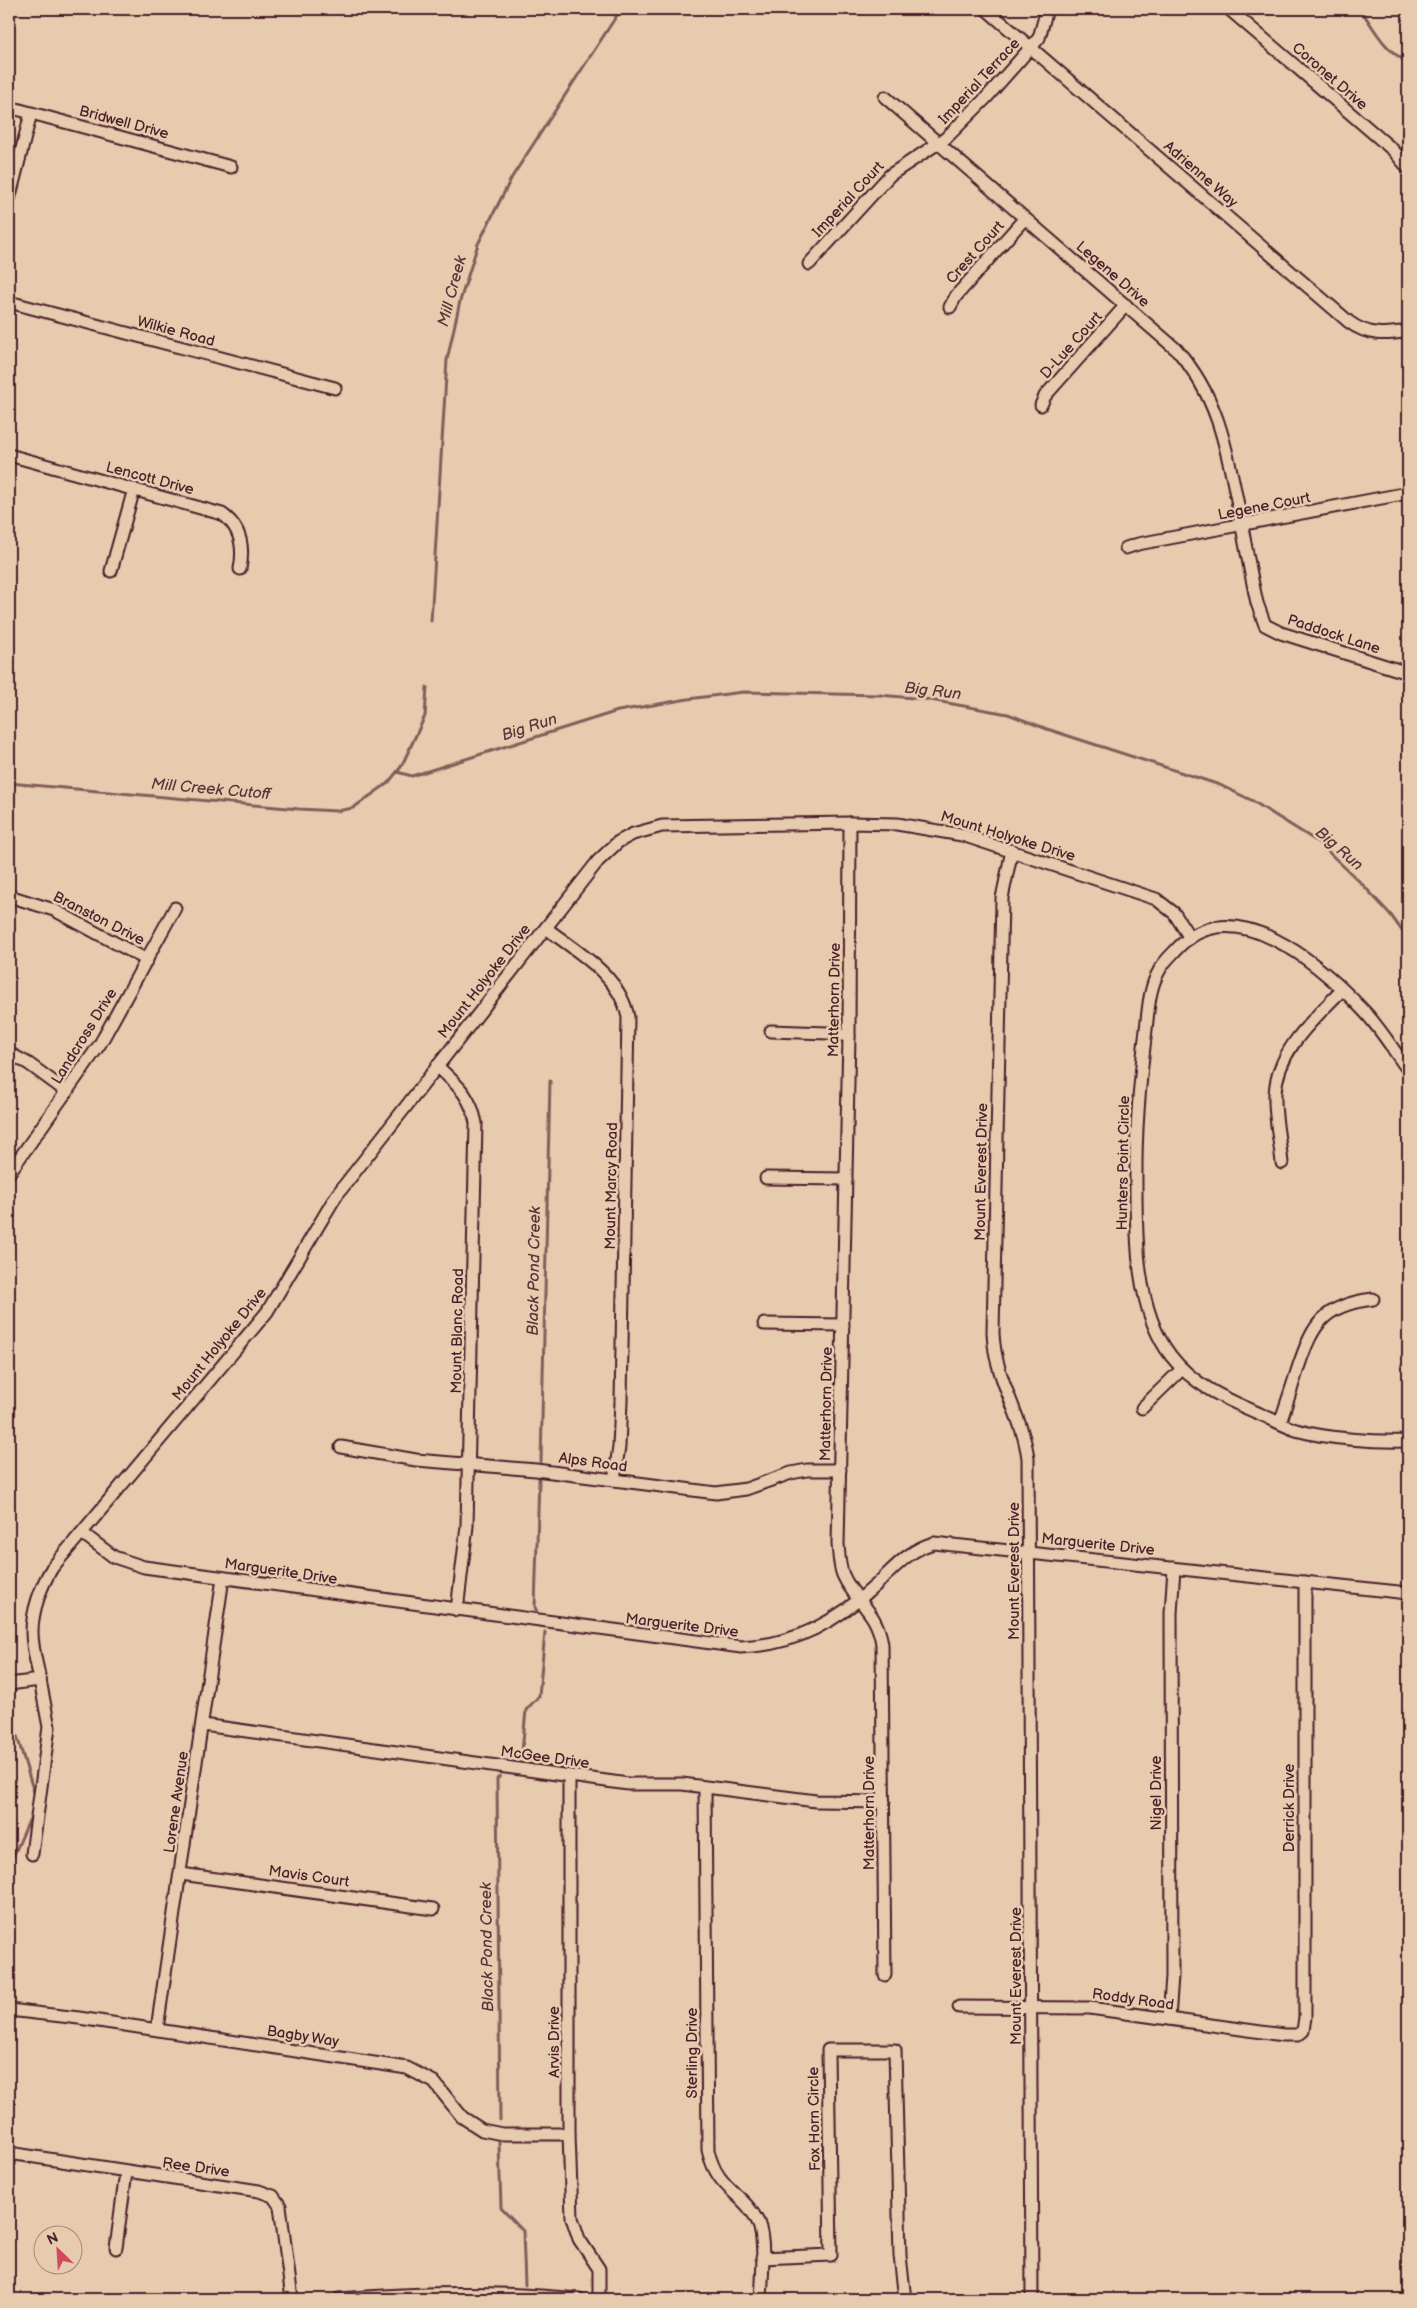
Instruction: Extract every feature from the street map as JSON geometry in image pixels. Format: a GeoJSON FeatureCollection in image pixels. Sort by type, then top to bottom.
{"type":"FeatureCollection","features":[{"type":"Feature","properties":{"kind":"street","name":"Adrienne Way"},"geometry":{"type":"LineString","coordinates":[[986,9],[1358,329],[1372,334],[1408,331]]}},
{"type":"Feature","properties":{"kind":"street","name":"Imperial Terrace"},"geometry":{"type":"LineString","coordinates":[[938,142],[946,138],[986,98],[1039,38],[1047,9]]}},
{"type":"Feature","properties":{"kind":"street","name":"Coronet Drive"},"geometry":{"type":"LineString","coordinates":[[1229,9],[1393,150],[1408,168]]}},
{"type":"Feature","properties":{"kind":"street","name":"Legene Drive"},"geometry":{"type":"LineString","coordinates":[[885,97],[1126,305],[1177,350],[1191,366],[1204,387],[1224,436],[1242,526]]}},
{"type":"Feature","properties":{"kind":"street","name":"Bridwell Drive"},"geometry":{"type":"LineString","coordinates":[[9,107],[231,168]]}},
{"type":"Feature","properties":{"kind":"street"},"geometry":{"type":"LineString","coordinates":[[9,200],[31,113]]}},
{"type":"Feature","properties":{"kind":"street","name":"Imperial Court"},"geometry":{"type":"LineString","coordinates":[[809,264],[890,175],[938,142]]}},
{"type":"Feature","properties":{"kind":"street","name":"Crest Court"},"geometry":{"type":"LineString","coordinates":[[950,307],[956,296],[1025,218]]}},
{"type":"Feature","properties":{"kind":"street","name":"Wilkie Road"},"geometry":{"type":"LineString","coordinates":[[9,302],[335,388]]}},
{"type":"Feature","properties":{"kind":"street","name":"D-Lue Court"},"geometry":{"type":"LineString","coordinates":[[1040,405],[1045,396],[1126,305]]}},
{"type":"Feature","properties":{"kind":"street","name":"Lencott Drive"},"geometry":{"type":"LineString","coordinates":[[9,455],[214,510],[228,518],[236,526],[240,539],[242,560],[240,569]]}},
{"type":"Feature","properties":{"kind":"street"},"geometry":{"type":"LineString","coordinates":[[111,571],[134,489]]}},
{"type":"Feature","properties":{"kind":"street","name":"Legene Court"},"geometry":{"type":"LineString","coordinates":[[1126,548],[1138,544],[1242,526],[1408,493]]}},
{"type":"Feature","properties":{"kind":"street","name":"Paddock Lane"},"geometry":{"type":"LineString","coordinates":[[1242,526],[1257,604],[1265,624],[1281,633],[1408,673]]}},
{"type":"Feature","properties":{"kind":"street","name":"Mount Holyoke Drive"},"geometry":{"type":"LineString","coordinates":[[32,1854],[49,1727],[32,1632],[36,1606],[44,1582],[52,1568],[266,1312],[336,1196],[610,848],[643,830],[680,825],[850,822],[910,825],[943,830],[1012,850],[1156,899],[1174,913],[1190,938]]}},
{"type":"Feature","properties":{"kind":"street","name":"Matterhorn Drive"},"geometry":{"type":"LineString","coordinates":[[850,822],[849,1036],[840,1470],[840,1560],[846,1580],[861,1599],[878,1628],[882,1644],[885,1975]]}},
{"type":"Feature","properties":{"kind":"street","name":"Mount Everest Drive"},"geometry":{"type":"LineString","coordinates":[[1012,850],[1002,898],[993,1333],[997,1368],[1025,1440],[1028,1477],[1032,2299]]}},
{"type":"Feature","properties":{"kind":"street","name":"Branston Drive"},"geometry":{"type":"LineString","coordinates":[[9,896],[54,910],[147,960]]}},
{"type":"Feature","properties":{"kind":"street","name":"Landcross Drive"},"geometry":{"type":"LineString","coordinates":[[9,1173],[100,1044],[175,908]]}},
{"type":"Feature","properties":{"kind":"street","name":"Hunters Point Circle"},"geometry":{"type":"LineString","coordinates":[[1408,1070],[1365,1012],[1325,974],[1261,932],[1246,928],[1217,927],[1202,929],[1182,943],[1159,970],[1150,996],[1136,1120],[1136,1226],[1144,1295],[1152,1323],[1160,1339],[1182,1369],[1215,1394],[1296,1430],[1377,1442],[1408,1440]]}},
{"type":"Feature","properties":{"kind":"street","name":"Mount Marcy Road"},"geometry":{"type":"LineString","coordinates":[[546,928],[608,977],[624,1000],[628,1017],[621,1401],[619,1447],[614,1480]]}},
{"type":"Feature","properties":{"kind":"street"},"geometry":{"type":"LineString","coordinates":[[1282,1163],[1275,1094],[1278,1077],[1292,1046],[1302,1031],[1342,990]]}},
{"type":"Feature","properties":{"kind":"street"},"geometry":{"type":"LineString","coordinates":[[771,1031],[828,1033],[849,1036]]}},
{"type":"Feature","properties":{"kind":"street"},"geometry":{"type":"LineString","coordinates":[[9,1053],[29,1064],[67,1092]]}},
{"type":"Feature","properties":{"kind":"street","name":"Mount Blanc Road"},"geometry":{"type":"LineString","coordinates":[[437,1066],[465,1093],[473,1108],[476,1123],[469,1464],[465,1553],[457,1610]]}},
{"type":"Feature","properties":{"kind":"street"},"geometry":{"type":"LineString","coordinates":[[766,1178],[846,1179]]}},
{"type":"Feature","properties":{"kind":"street"},"geometry":{"type":"LineString","coordinates":[[1280,1423],[1310,1334],[1328,1314],[1340,1307],[1353,1302],[1373,1299]]}},
{"type":"Feature","properties":{"kind":"street"},"geometry":{"type":"LineString","coordinates":[[764,1324],[843,1325]]}},
{"type":"Feature","properties":{"kind":"street"},"geometry":{"type":"LineString","coordinates":[[1142,1408],[1182,1369]]}},
{"type":"Feature","properties":{"kind":"street","name":"Alps Road"},"geometry":{"type":"LineString","coordinates":[[341,1447],[416,1460],[469,1464],[724,1493],[746,1489],[791,1473],[840,1470]]}},
{"type":"Feature","properties":{"kind":"street","name":"Marguerite Drive"},"geometry":{"type":"LineString","coordinates":[[82,1533],[114,1557],[131,1565],[741,1648],[780,1643],[827,1624],[861,1599],[905,1558],[926,1545],[948,1543],[1408,1593]]}},
{"type":"Feature","properties":{"kind":"street","name":"Nigel Drive"},"geometry":{"type":"LineString","coordinates":[[1169,2019],[1172,1976],[1171,1613],[1174,1568]]}},
{"type":"Feature","properties":{"kind":"street","name":"Lorene Avenue"},"geometry":{"type":"LineString","coordinates":[[157,2029],[223,1578]]}},
{"type":"Feature","properties":{"kind":"street","name":"Derrick Drive"},"geometry":{"type":"LineString","coordinates":[[1301,2033],[1305,2017],[1305,1582]]}},
{"type":"Feature","properties":{"kind":"street"},"geometry":{"type":"LineString","coordinates":[[9,1684],[40,1680]]}},
{"type":"Feature","properties":{"kind":"street","name":"McGee Drive"},"geometry":{"type":"LineString","coordinates":[[203,1724],[628,1784],[682,1784],[816,1801],[884,1802]]}},
{"type":"Feature","properties":{"kind":"street","name":"Arvis Drive"},"geometry":{"type":"LineString","coordinates":[[569,1776],[569,2134],[573,2224],[579,2239],[599,2269],[599,2299]]}},
{"type":"Feature","properties":{"kind":"street","name":"Sterling Drive"},"geometry":{"type":"LineString","coordinates":[[704,1788],[708,2150],[717,2176],[746,2205],[758,2223],[762,2258],[761,2299]]}},
{"type":"Feature","properties":{"kind":"street","name":"Mavis Court"},"geometry":{"type":"LineString","coordinates":[[181,1874],[433,1909]]}},
{"type":"Feature","properties":{"kind":"street","name":"Roddy Road"},"geometry":{"type":"LineString","coordinates":[[959,2007],[1090,2008],[1283,2035],[1301,2033]]}},
{"type":"Feature","properties":{"kind":"street","name":"Bagby Way"},"geometry":{"type":"LineString","coordinates":[[9,2010],[157,2029],[407,2068],[434,2082],[462,2117],[482,2130],[502,2134],[569,2134]]}},
{"type":"Feature","properties":{"kind":"street","name":"Fox Horn Circle"},"geometry":{"type":"LineString","coordinates":[[762,2258],[831,2255],[828,2050],[895,2050],[900,2256],[905,2299]]}},
{"type":"Feature","properties":{"kind":"street","name":"Ree Drive"},"geometry":{"type":"LineString","coordinates":[[9,2154],[259,2191],[273,2196],[280,2206],[292,2299]]}},
{"type":"Feature","properties":{"kind":"street"},"geometry":{"type":"LineString","coordinates":[[116,2248],[126,2172]]}},
{"type":"Feature","properties":{"kind":"street"},"geometry":{"type":"LineString","coordinates":[[339,2299],[499,2293],[579,2299]]}},
{"type":"Feature","properties":{"kind":"waterway","name":"Mill Creek"},"geometry":{"type":"LineString","coordinates":[[431,621],[447,360],[460,301],[478,244],[512,177],[621,9]]}},
{"type":"Feature","properties":{"kind":"waterway","name":"Mill Creek"},"geometry":{"type":"LineString","coordinates":[[1360,9],[1386,46],[1408,62]]}},
{"type":"Feature","properties":{"kind":"waterway","name":"Mill Creek Cutoff"},"geometry":{"type":"LineString","coordinates":[[9,783],[299,809],[337,811],[353,808],[388,783],[401,767],[425,716],[427,687]]}},
{"type":"Feature","properties":{"kind":"waterway","name":"Big Run"},"geometry":{"type":"LineString","coordinates":[[397,772],[412,776],[618,711],[688,699],[743,692],[879,695],[925,699],[1008,714],[1047,729],[1220,785],[1251,800],[1318,842],[1390,914],[1408,939]]}},
{"type":"Feature","properties":{"kind":"waterway","name":"Black Pond Creek"},"geometry":{"type":"LineString","coordinates":[[541,1462],[550,1081]]}},
{"type":"Feature","properties":{"kind":"waterway","name":"Black Pond Creek"},"geometry":{"type":"LineString","coordinates":[[537,1612],[535,1607],[539,1479]]}},
{"type":"Feature","properties":{"kind":"waterway","name":"Black Pond Creek"},"geometry":{"type":"LineString","coordinates":[[516,1759],[522,1752],[526,1710],[539,1696],[545,1632]]}},
{"type":"Feature","properties":{"kind":"waterway","name":"Mill Creek"},"geometry":{"type":"LineString","coordinates":[[9,1733],[17,1736],[35,1796]]}},
{"type":"Feature","properties":{"kind":"waterway","name":"Black Pond Creek"},"geometry":{"type":"LineString","coordinates":[[500,1776],[497,1779],[500,2120]]}},
{"type":"Feature","properties":{"kind":"waterway","name":"Mill Creek"},"geometry":{"type":"LineString","coordinates":[[9,1866],[32,1814]]}},
{"type":"Feature","properties":{"kind":"waterway","name":"Black Pond Creek"},"geometry":{"type":"LineString","coordinates":[[499,2143],[501,2208],[523,2231],[525,2285]]}}]}
